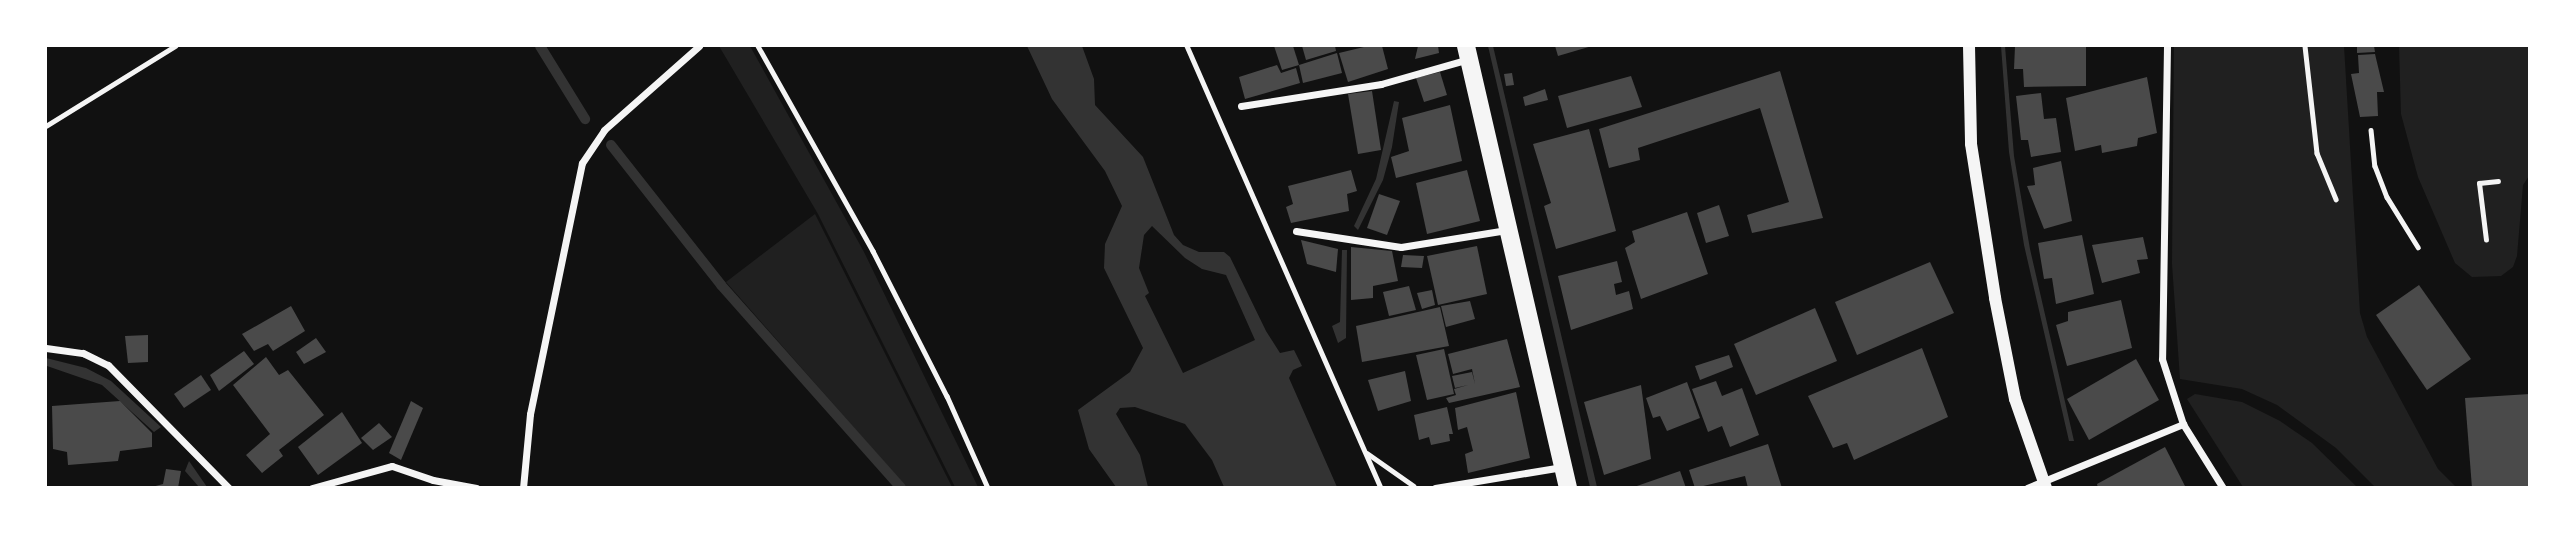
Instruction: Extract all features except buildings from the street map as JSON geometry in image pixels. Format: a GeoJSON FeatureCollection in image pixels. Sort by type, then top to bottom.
{"type":"FeatureCollection","features":[{"type":"Feature","properties":{"kind":"main road"},"geometry":{"type":"LineString","coordinates":[[1467,52],[1568,488]]}},
{"type":"Feature","properties":{"kind":"street"},"geometry":{"type":"LineString","coordinates":[[523,488],[530,414],[582,163],[604,130],[699,46]]}},
{"type":"Feature","properties":{"kind":"street"},"geometry":{"type":"LineString","coordinates":[[1969,46],[1971,144],[1994,298],[2015,399],[2045,484]]}},
{"type":"Feature","properties":{"kind":"street"},"geometry":{"type":"LineString","coordinates":[[2168,46],[2162,359],[2183,424],[2223,488]]}},
{"type":"Feature","properties":{"kind":"street"},"geometry":{"type":"LineString","coordinates":[[1241,106],[1381,84],[1467,52]]}},
{"type":"Feature","properties":{"kind":"street"},"geometry":{"type":"LineString","coordinates":[[1296,231],[1401,247],[1471,239],[1509,229]]}},
{"type":"Feature","properties":{"kind":"street"},"geometry":{"type":"LineString","coordinates":[[46,348],[83,353],[108,365],[229,488]]}},
{"type":"Feature","properties":{"kind":"street"},"geometry":{"type":"LineString","coordinates":[[2027,488],[2045,484],[2183,424]]}},
{"type":"Feature","properties":{"kind":"street"},"geometry":{"type":"LineString","coordinates":[[312,488],[392,466],[476,488]]}},
{"type":"Feature","properties":{"kind":"street"},"geometry":{"type":"LineString","coordinates":[[1435,488],[1563,467]]}},
{"type":"Feature","properties":{"kind":"path"},"geometry":{"type":"LineString","coordinates":[[46,126],[175,46]]}},
{"type":"Feature","properties":{"kind":"path"},"geometry":{"type":"LineString","coordinates":[[758,46],[873,251],[947,396],[988,488]]}},
{"type":"Feature","properties":{"kind":"path"},"geometry":{"type":"LineString","coordinates":[[1187,46],[1381,488]]}},
{"type":"Feature","properties":{"kind":"path"},"geometry":{"type":"LineString","coordinates":[[2305,46],[2317,153],[2336,199]]}},
{"type":"Feature","properties":{"kind":"path"},"geometry":{"type":"LineString","coordinates":[[2371,130],[2375,166],[2418,247]]}},
{"type":"Feature","properties":{"kind":"path"},"geometry":{"type":"LineString","coordinates":[[2486,240],[2479,183],[2498,181]]}},
{"type":"Feature","properties":{"kind":"path"},"geometry":{"type":"LineString","coordinates":[[1366,452],[1416,488]]}},
{"type":"Feature","properties":{"kind":"shaded area"},"geometry":{"type":"Polygon","coordinates":[[[719,46],[750,46],[864,252],[978,487],[955,487],[818,214],[719,46]]]}},
{"type":"Feature","properties":{"kind":"shaded area"},"geometry":{"type":"Polygon","coordinates":[[[1027,46],[1082,46],[1094,79],[1095,105],[1143,157],[1174,235],[1183,245],[1199,252],[1224,252],[1230,257],[1266,331],[1280,353],[1294,350],[1302,366],[1293,370],[1289,378],[1337,487],[1224,487],[1212,460],[1185,424],[1135,407],[1120,408],[1116,414],[1140,455],[1148,487],[1116,487],[1089,449],[1078,410],[1130,372],[1143,348],[1104,268],[1105,244],[1122,206],[1105,171],[1052,99],[1027,46]],[[1152,226],[1144,235],[1139,268],[1149,293],[1145,296],[1183,373],[1255,340],[1226,275],[1202,269],[1185,258],[1152,226]]]}},
{"type":"Feature","properties":{"kind":"shaded area"},"geometry":{"type":"Polygon","coordinates":[[[1488,46],[1493,46],[1597,487],[1590,487],[1488,46]]]}},
{"type":"Feature","properties":{"kind":"shaded area"},"geometry":{"type":"Polygon","coordinates":[[[2001,46],[2005,46],[2014,156],[2030,249],[2074,441],[2069,441],[2024,245],[2009,152],[2001,46]]]}},
{"type":"Feature","properties":{"kind":"shaded area"},"geometry":{"type":"Polygon","coordinates":[[[2174,46],[2344,46],[2360,313],[2367,337],[2438,469],[2456,487],[2375,487],[2336,448],[2277,405],[2242,389],[2180,379],[2172,264],[2174,46]]]}},
{"type":"Feature","properties":{"kind":"shaded area"},"geometry":{"type":"Polygon","coordinates":[[[2399,46],[2529,46],[2529,176],[2523,185],[2517,256],[2513,267],[2501,276],[2472,277],[2455,263],[2418,177],[2401,114],[2399,46]]]}},
{"type":"Feature","properties":{"kind":"shaded area"},"geometry":{"type":"Polygon","coordinates":[[[1394,101],[1399,102],[1392,147],[1383,180],[1358,230],[1354,226],[1376,179],[1394,101]]]}},
{"type":"Feature","properties":{"kind":"shaded area"},"geometry":{"type":"Polygon","coordinates":[[[815,214],[952,487],[906,487],[726,282],[815,214]]]}},
{"type":"Feature","properties":{"kind":"shaded area"},"geometry":{"type":"Polygon","coordinates":[[[1342,250],[1347,250],[1346,338],[1338,343],[1332,326],[1340,322],[1342,250]]]}},
{"type":"Feature","properties":{"kind":"shaded area"},"geometry":{"type":"Polygon","coordinates":[[[46,358],[86,368],[111,381],[161,427],[154,432],[102,385],[47,366],[46,358]]]}},
{"type":"Feature","properties":{"kind":"shaded area"},"geometry":{"type":"Polygon","coordinates":[[[2195,394],[2242,402],[2280,421],[2312,443],[2357,487],[2243,487],[2187,399],[2195,394]]]}},
{"type":"Feature","properties":{"kind":"shaded area"},"geometry":{"type":"Polygon","coordinates":[[[189,461],[207,487],[199,487],[185,471],[189,461]]]}},
{"type":"Feature","properties":{"kind":"waterway"},"geometry":{"type":"LineString","coordinates":[[540,46],[585,119]]}},
{"type":"Feature","properties":{"kind":"waterway"},"geometry":{"type":"LineString","coordinates":[[611,145],[721,285],[901,488]]}}]}
